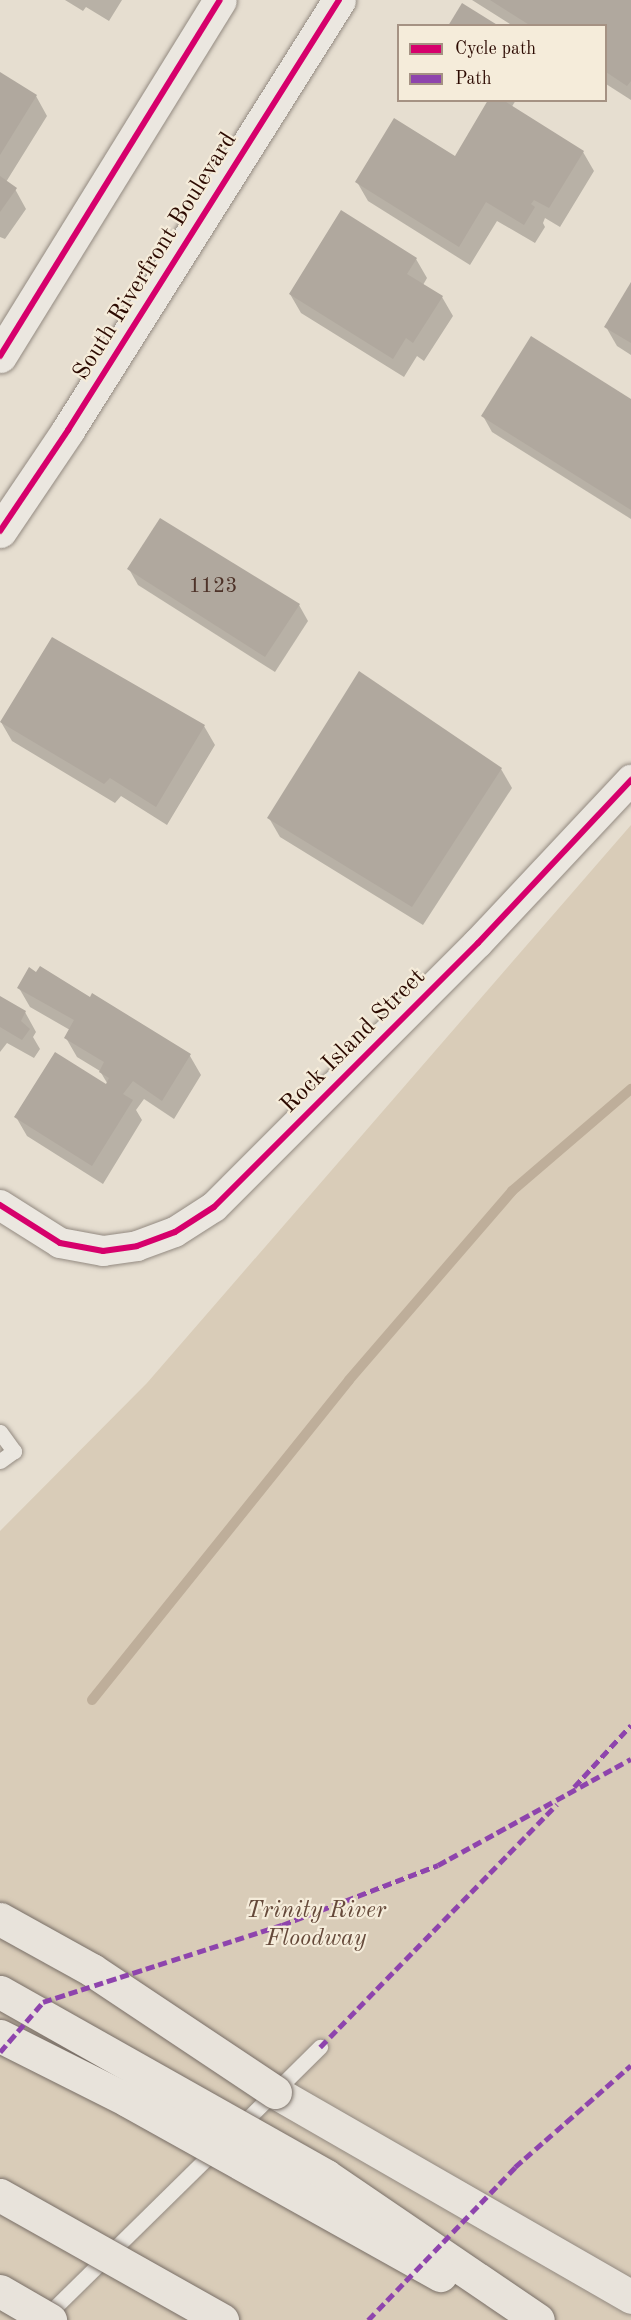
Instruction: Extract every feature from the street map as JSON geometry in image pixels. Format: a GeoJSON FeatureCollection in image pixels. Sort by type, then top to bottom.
{"type":"FeatureCollection","features":[{"type":"Feature","properties":{"kind":"highway"},"geometry":{"type":"LineString","coordinates":[[0,1919],[92,1970],[275,2092],[631,2297]]}},
{"type":"Feature","properties":{"kind":"highway"},"geometry":{"type":"LineString","coordinates":[[0,1992],[326,2176],[537,2320]]}},
{"type":"Feature","properties":{"kind":"highway"},"geometry":{"type":"LineString","coordinates":[[0,2036],[127,2100],[421,2266],[537,2320]]}},
{"type":"Feature","properties":{"kind":"highway"},"geometry":{"type":"LineString","coordinates":[[0,2194],[222,2320]]}},
{"type":"Feature","properties":{"kind":"highway"},"geometry":{"type":"LineString","coordinates":[[0,2291],[50,2320]]}},
{"type":"Feature","properties":{"kind":"main road"},"geometry":{"type":"LineString","coordinates":[[0,356],[220,0]]}},
{"type":"Feature","properties":{"kind":"main road","name":"South Riverfront Boulevard"},"geometry":{"type":"LineString","coordinates":[[0,531],[68,430],[339,0]]}},
{"type":"Feature","properties":{"kind":"street","name":"Rock Island Street"},"geometry":{"type":"LineString","coordinates":[[0,1205],[60,1242],[103,1251],[137,1246],[175,1232],[214,1207],[478,943],[631,780]]}},
{"type":"Feature","properties":{"kind":"lane"},"geometry":{"type":"LineString","coordinates":[[0,1432],[14,1451],[0,1461]]}},
{"type":"Feature","properties":{"kind":"lane"},"geometry":{"type":"LineString","coordinates":[[42,2320],[320,2047]]}},
{"type":"Feature","properties":{"kind":"green space","name":"Trinity River Floodway"},"geometry":{"type":"Polygon","coordinates":[[[631,825],[631,2320],[0,2320],[0,1531],[147,1383],[631,825]]]}},
{"type":"Feature","properties":{"kind":"building"},"geometry":{"type":"Polygon","coordinates":[[[490,0],[631,0],[631,81],[627,86],[607,73],[607,24],[528,24],[490,0]]]}},
{"type":"Feature","properties":{"kind":"building"},"geometry":{"type":"Polygon","coordinates":[[[462,3],[496,24],[449,24],[462,3]]]}},
{"type":"Feature","properties":{"kind":"building"},"geometry":{"type":"Polygon","coordinates":[[[0,72],[37,95],[0,155],[0,72]]]}},
{"type":"Feature","properties":{"kind":"building"},"geometry":{"type":"Polygon","coordinates":[[[487,102],[506,102],[584,151],[549,208],[534,200],[531,204],[535,207],[524,225],[486,202],[459,247],[355,182],[394,118],[455,156],[487,102]]]}},
{"type":"Feature","properties":{"kind":"building"},"geometry":{"type":"Polygon","coordinates":[[[0,176],[17,188],[0,212],[0,176]]]}},
{"type":"Feature","properties":{"kind":"building"},"geometry":{"type":"Polygon","coordinates":[[[341,210],[417,258],[407,274],[443,296],[413,343],[406,338],[393,359],[289,294],[341,210]]]}},
{"type":"Feature","properties":{"kind":"building"},"geometry":{"type":"Polygon","coordinates":[[[631,282],[631,343],[604,327],[631,282]]]}},
{"type":"Feature","properties":{"kind":"building"},"geometry":{"type":"Polygon","coordinates":[[[531,336],[631,399],[631,510],[481,416],[531,336]]]}},
{"type":"Feature","properties":{"kind":"building"},"geometry":{"type":"Polygon","coordinates":[[[160,518],[300,604],[265,657],[127,569],[160,518]]]}},
{"type":"Feature","properties":{"kind":"building"},"geometry":{"type":"Polygon","coordinates":[[[52,637],[205,725],[156,807],[110,778],[104,784],[0,722],[52,637]]]}},
{"type":"Feature","properties":{"kind":"building"},"geometry":{"type":"Polygon","coordinates":[[[359,671],[502,768],[412,907],[267,818],[359,671]]]}},
{"type":"Feature","properties":{"kind":"building"},"geometry":{"type":"Polygon","coordinates":[[[40,966],[90,997],[92,993],[191,1054],[162,1101],[133,1081],[123,1094],[133,1100],[92,1166],[14,1117],[55,1052],[106,1084],[109,1078],[99,1072],[104,1062],[64,1038],[74,1020],[17,988],[29,967],[36,972],[40,966]]]}},
{"type":"Feature","properties":{"kind":"building"},"geometry":{"type":"Polygon","coordinates":[[[0,996],[26,1011],[21,1021],[30,1029],[22,1040],[0,1027],[0,996]]]}},
{"type":"Feature","properties":{"kind":"waterway"},"geometry":{"type":"LineString","coordinates":[[92,1700],[349,1380],[512,1191],[631,1089]]}},
{"type":"Feature","properties":{"kind":"marked path"},"geometry":{"type":"LineString","coordinates":[[574,1787],[631,1725]]}},
{"type":"Feature","properties":{"kind":"marked path"},"geometry":{"type":"LineString","coordinates":[[0,2052],[43,2002],[282,1925],[438,1865],[631,1759]]}},
{"type":"Feature","properties":{"kind":"marked path"},"geometry":{"type":"LineString","coordinates":[[320,2047],[557,1804]]}},
{"type":"Feature","properties":{"kind":"marked path"},"geometry":{"type":"LineString","coordinates":[[368,2320],[515,2167],[631,2065]]}},
{"type":"Feature","properties":{"kind":"cycle path"},"geometry":{"type":"LineString","coordinates":[[0,356],[220,0]]}},
{"type":"Feature","properties":{"kind":"cycle path"},"geometry":{"type":"LineString","coordinates":[[0,531],[68,430],[339,0]]}},
{"type":"Feature","properties":{"kind":"cycle path"},"geometry":{"type":"LineString","coordinates":[[0,1205],[60,1243],[103,1251],[137,1246],[175,1232],[214,1207],[478,943],[631,780]]}}]}
